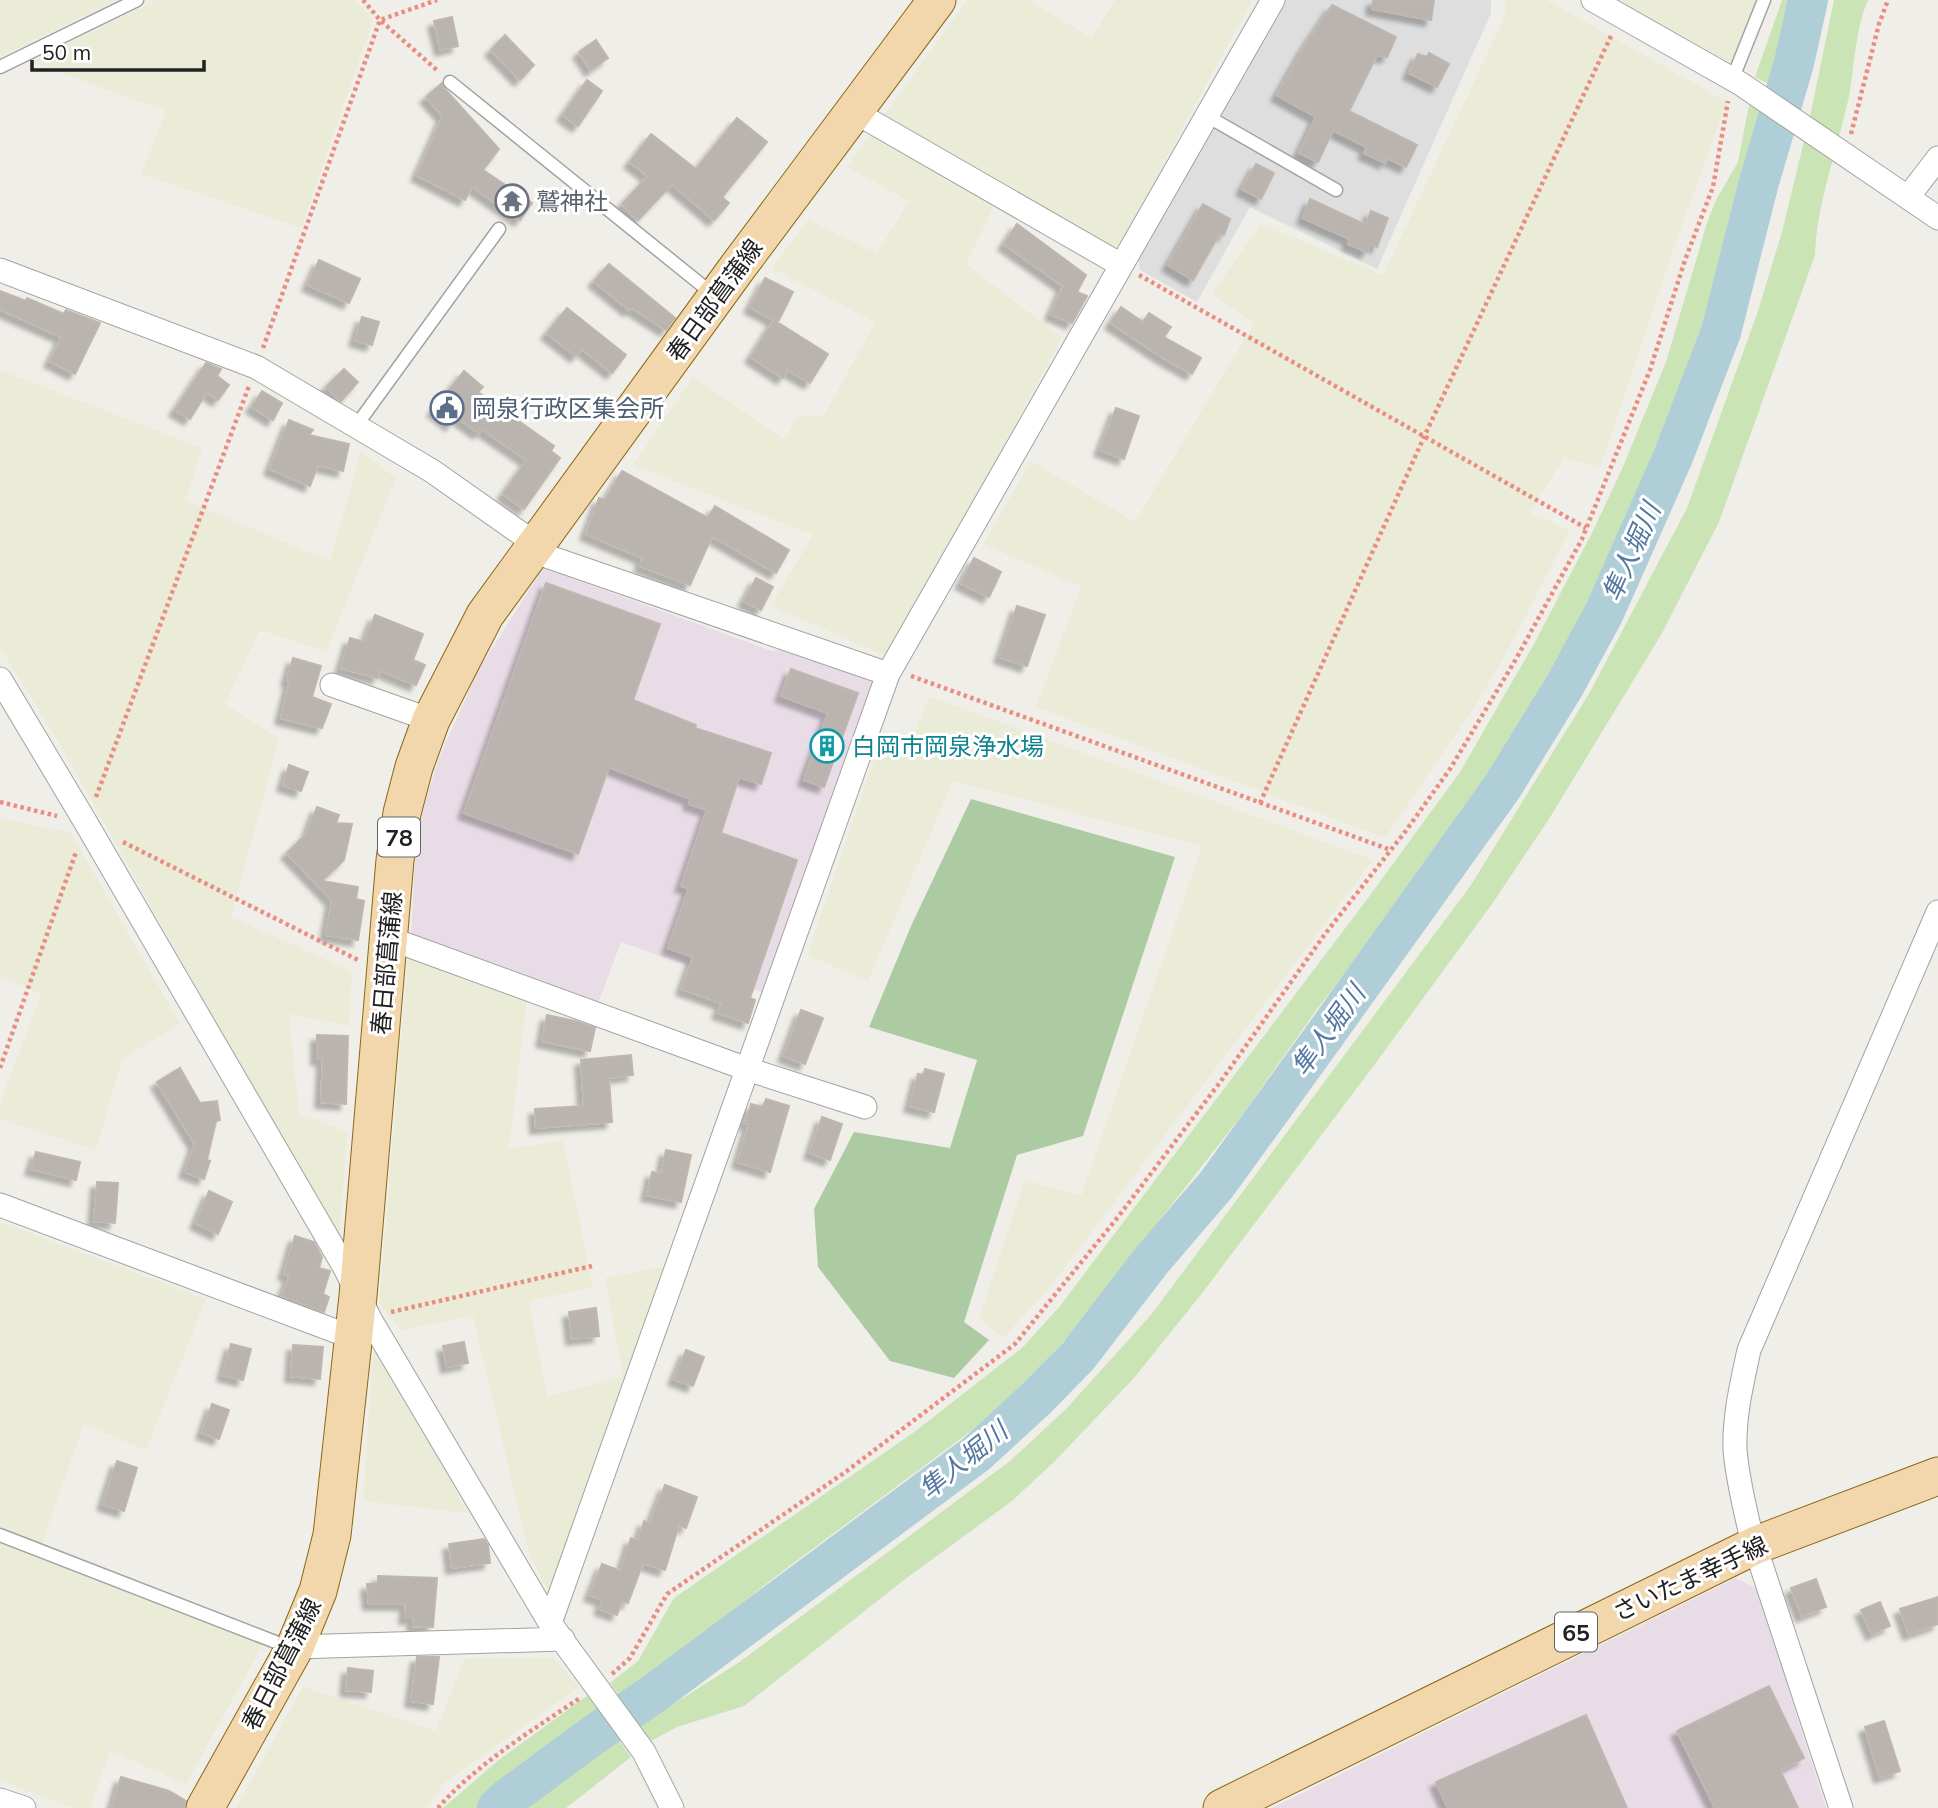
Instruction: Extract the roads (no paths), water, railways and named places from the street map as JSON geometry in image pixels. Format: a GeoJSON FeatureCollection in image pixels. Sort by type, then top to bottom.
{"type":"FeatureCollection","features":[{"type":"Feature","properties":{"kind":"main road","name":"春日部菖蒲線"},"geometry":{"type":"LineString","coordinates":[[205,1808],[295,1647],[318,1591],[332,1535],[360,1317],[384,973],[395,860],[402,813],[414,767],[431,720],[485,615],[716,297],[937,0]]}},
{"type":"Feature","properties":{"kind":"main road","name":"さいたま幸手線"},"geometry":{"type":"LineString","coordinates":[[1222,1808],[1756,1545],[1938,1476]]}},
{"type":"Feature","properties":{"kind":"street"},"geometry":{"type":"LineString","coordinates":[[556,1631],[747,1069],[890,671],[1272,0]]}},
{"type":"Feature","properties":{"kind":"street"},"geometry":{"type":"LineString","coordinates":[[1593,0],[1736,82],[1938,218]]}},
{"type":"Feature","properties":{"kind":"street"},"geometry":{"type":"LineString","coordinates":[[853,111],[1121,265]]}},
{"type":"Feature","properties":{"kind":"street"},"geometry":{"type":"LineString","coordinates":[[1908,197],[1938,158]]}},
{"type":"Feature","properties":{"kind":"street"},"geometry":{"type":"LineString","coordinates":[[0,270],[256,367],[432,471],[523,535],[549,557],[890,671]]}},
{"type":"Feature","properties":{"kind":"street"},"geometry":{"type":"LineString","coordinates":[[0,679],[345,1268],[360,1317],[556,1631],[644,1752],[672,1808]]}},
{"type":"Feature","properties":{"kind":"street"},"geometry":{"type":"LineString","coordinates":[[332,685],[431,720]]}},
{"type":"Feature","properties":{"kind":"street"},"geometry":{"type":"LineString","coordinates":[[1841,1808],[1741,1492],[1735,1448],[1738,1401],[1749,1350],[1938,912]]}},
{"type":"Feature","properties":{"kind":"street"},"geometry":{"type":"LineString","coordinates":[[387,936],[747,1069],[865,1107]]}},
{"type":"Feature","properties":{"kind":"street"},"geometry":{"type":"LineString","coordinates":[[0,1205],[338,1332],[360,1317]]}},
{"type":"Feature","properties":{"kind":"street"},"geometry":{"type":"LineString","coordinates":[[295,1647],[556,1631]]}},
{"type":"Feature","properties":{"kind":"street"},"geometry":{"type":"LineString","coordinates":[[0,1800],[24,1808]]}},
{"type":"Feature","properties":{"kind":"lane"},"geometry":{"type":"LineString","coordinates":[[0,67],[137,0]]}},
{"type":"Feature","properties":{"kind":"lane"},"geometry":{"type":"LineString","coordinates":[[1736,82],[1764,0]]}},
{"type":"Feature","properties":{"kind":"lane"},"geometry":{"type":"LineString","coordinates":[[450,82],[716,297]]}},
{"type":"Feature","properties":{"kind":"lane"},"geometry":{"type":"LineString","coordinates":[[1206,116],[1336,190]]}},
{"type":"Feature","properties":{"kind":"lane"},"geometry":{"type":"LineString","coordinates":[[356,426],[499,229]]}},
{"type":"Feature","properties":{"kind":"lane"},"geometry":{"type":"LineString","coordinates":[[0,1535],[278,1643],[295,1647]]}},
{"type":"Feature","properties":{"kind":"waterway","name":"隼人堀川"},"geometry":{"type":"LineString","coordinates":[[497,1808],[976,1454],[1078,1356],[1151,1261],[1217,1184],[1503,786],[1565,685],[1604,613],[1673,457],[1721,332],[1759,182],[1794,63],[1808,0]]}},
{"type":"Feature","properties":{"kind":"place","name":"鷲神社"},"geometry":{"type":"Point","coordinates":[512,201]}},
{"type":"Feature","properties":{"kind":"place","name":"岡泉行政区集会所"},"geometry":{"type":"Point","coordinates":[447,408]}},
{"type":"Feature","properties":{"kind":"place","name":"白岡市岡泉浄水場"},"geometry":{"type":"Point","coordinates":[827,746]}}]}
